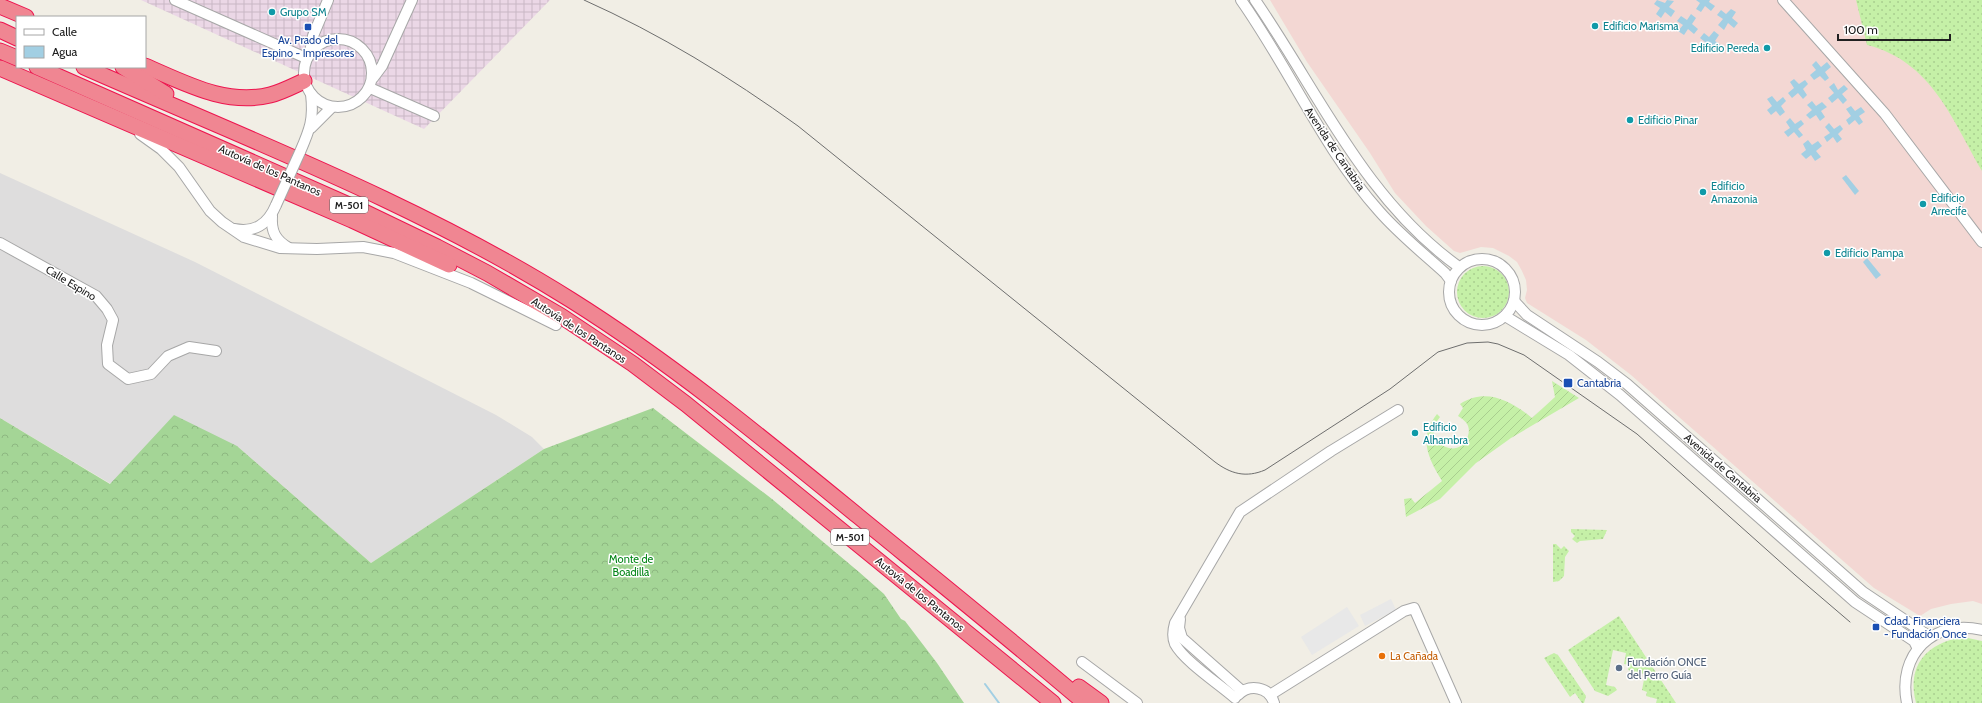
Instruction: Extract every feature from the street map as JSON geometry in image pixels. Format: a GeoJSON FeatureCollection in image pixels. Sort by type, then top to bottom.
{"type":"FeatureCollection","features":[{"type":"Feature","properties":{"kind":"highway"},"geometry":{"type":"LineString","coordinates":[[0,6],[24,16]]}},
{"type":"Feature","properties":{"kind":"highway"},"geometry":{"type":"LineString","coordinates":[[0,30],[16,38]]}},
{"type":"Feature","properties":{"kind":"highway"},"geometry":{"type":"LineString","coordinates":[[0,51],[16,58]]}},
{"type":"Feature","properties":{"kind":"highway"},"geometry":{"type":"LineString","coordinates":[[146,66],[214,95],[235,99],[271,95],[307,87]]}},
{"type":"Feature","properties":{"kind":"highway"},"geometry":{"type":"LineString","coordinates":[[0,68],[107,115],[185,147],[433,257],[482,281],[630,368],[645,374]]}},
{"type":"Feature","properties":{"kind":"highway","name":"Autovía de los Pantanos"},"geometry":{"type":"LineString","coordinates":[[39,68],[358,209],[438,247],[561,316],[645,374],[692,409],[1053,703]]}},
{"type":"Feature","properties":{"kind":"highway","name":"Autovía de los Pantanos"},"geometry":{"type":"LineString","coordinates":[[86,68],[359,188],[445,230],[569,299],[644,348],[696,385],[790,459],[1018,646],[1085,703]]}},
{"type":"Feature","properties":{"kind":"highway"},"geometry":{"type":"LineString","coordinates":[[125,68],[196,110],[212,122]]}},
{"type":"Feature","properties":{"kind":"highway"},"geometry":{"type":"LineString","coordinates":[[1018,646],[1032,652],[1101,703]]}},
{"type":"Feature","properties":{"kind":"street"},"geometry":{"type":"LineString","coordinates":[[175,0],[308,55]]}},
{"type":"Feature","properties":{"kind":"street"},"geometry":{"type":"LineString","coordinates":[[311,128],[312,108],[303,69],[313,36],[328,0]]}},
{"type":"Feature","properties":{"kind":"street"},"geometry":{"type":"LineString","coordinates":[[307,87],[321,103],[332,107],[341,108],[365,95],[382,66],[412,0]]}},
{"type":"Feature","properties":{"kind":"street","name":"Avenida de Cantabria"},"geometry":{"type":"LineString","coordinates":[[1241,0],[1333,149],[1356,181],[1379,211],[1446,273],[1451,280]]}},
{"type":"Feature","properties":{"kind":"street","name":"Avenida de Cantabria"},"geometry":{"type":"LineString","coordinates":[[1255,0],[1342,140],[1364,172],[1388,202],[1416,232],[1459,267]]}},
{"type":"Feature","properties":{"kind":"street"},"geometry":{"type":"LineString","coordinates":[[1783,0],[1885,114],[1982,242]]}},
{"type":"Feature","properties":{"kind":"street"},"geometry":{"type":"LineString","coordinates":[[308,55],[325,41],[338,38],[356,43],[366,52],[372,65],[371,83]]}},
{"type":"Feature","properties":{"kind":"street"},"geometry":{"type":"LineString","coordinates":[[371,83],[434,116]]}},
{"type":"Feature","properties":{"kind":"street"},"geometry":{"type":"LineString","coordinates":[[291,249],[282,244],[274,236],[272,216],[311,128],[332,107]]}},
{"type":"Feature","properties":{"kind":"street"},"geometry":{"type":"LineString","coordinates":[[107,115],[142,135],[161,149],[179,167],[210,210],[222,222],[244,237],[261,243],[291,249],[363,247],[394,253],[471,283],[556,325]]}},
{"type":"Feature","properties":{"kind":"street"},"geometry":{"type":"LineString","coordinates":[[232,228],[243,231],[254,229],[264,224],[272,216]]}},
{"type":"Feature","properties":{"kind":"street","name":"Calle Espino"},"geometry":{"type":"LineString","coordinates":[[0,243],[96,296],[107,309],[113,320],[107,345],[108,364],[128,379],[151,374],[168,356],[189,347],[216,351]]}},
{"type":"Feature","properties":{"kind":"street"},"geometry":{"type":"LineString","coordinates":[[1474,259],[1489,259],[1504,266],[1514,280],[1516,293],[1514,301],[1505,316],[1494,323],[1483,325],[1473,324],[1462,318],[1454,310],[1449,298],[1451,280],[1459,267],[1474,259]]}},
{"type":"Feature","properties":{"kind":"street","name":"Avenida de Cantabria"},"geometry":{"type":"LineString","coordinates":[[1514,301],[1527,315],[1598,362],[1627,384],[1863,592],[1930,637]]}},
{"type":"Feature","properties":{"kind":"street","name":"Avenida de Cantabria"},"geometry":{"type":"LineString","coordinates":[[1505,316],[1569,355],[1620,395],[1855,602],[1914,641],[1918,649]]}},
{"type":"Feature","properties":{"kind":"street"},"geometry":{"type":"LineString","coordinates":[[1398,410],[1325,455],[1240,512],[1180,615],[1180,628],[1182,638],[1237,697],[1250,688],[1259,688],[1272,699],[1404,611],[1414,608],[1456,703]]}},
{"type":"Feature","properties":{"kind":"street"},"geometry":{"type":"LineString","coordinates":[[1907,703],[1905,677],[1908,665],[1918,649],[1930,637],[1957,627],[1971,627],[1982,630]]}},
{"type":"Feature","properties":{"kind":"street"},"geometry":{"type":"LineString","coordinates":[[1082,662],[1137,703]]}},
{"type":"Feature","properties":{"kind":"shaded area"},"geometry":{"type":"Polygon","coordinates":[[[141,0],[550,0],[424,129],[141,0]]]}},
{"type":"Feature","properties":{"kind":"shaded area"},"geometry":{"type":"Polygon","coordinates":[[[1270,0],[1982,0],[1982,604],[1973,601],[1951,604],[1931,609],[1920,616],[1874,588],[1631,375],[1586,340],[1527,303],[1525,298],[1527,290],[1526,280],[1517,262],[1493,248],[1481,247],[1460,253],[1454,251],[1426,226],[1395,193],[1370,153],[1307,62],[1270,0]]]}},
{"type":"Feature","properties":{"kind":"shaded area"},"geometry":{"type":"Polygon","coordinates":[[[0,173],[195,262],[496,415],[532,437],[544,449],[371,563],[237,446],[111,484],[0,418],[0,173]]]}},
{"type":"Feature","properties":{"kind":"shaded area"},"geometry":{"type":"Polygon","coordinates":[[[1391,599],[1396,610],[1365,626],[1360,615],[1391,599]]]}},
{"type":"Feature","properties":{"kind":"shaded area"},"geometry":{"type":"Polygon","coordinates":[[[1347,607],[1359,626],[1312,655],[1301,637],[1347,607]]]}},
{"type":"Feature","properties":{"kind":"green space"},"geometry":{"type":"Polygon","coordinates":[[[1856,0],[1982,0],[1982,171],[1949,112],[1924,78],[1908,64],[1889,53],[1867,45],[1856,0]]]}},
{"type":"Feature","properties":{"kind":"green space"},"geometry":{"type":"Polygon","coordinates":[[[1483,266],[1493,268],[1501,274],[1507,282],[1509,292],[1507,302],[1501,310],[1493,316],[1483,318],[1473,316],[1465,310],[1459,302],[1457,292],[1459,282],[1465,274],[1473,268],[1483,266]]]}},
{"type":"Feature","properties":{"kind":"green space"},"geometry":{"type":"Polygon","coordinates":[[[1552,381],[1579,398],[1511,438],[1476,463],[1440,499],[1406,517],[1404,499],[1411,498],[1415,503],[1442,481],[1429,456],[1427,448],[1428,431],[1437,414],[1440,417],[1435,426],[1434,434],[1437,441],[1443,446],[1457,448],[1463,444],[1469,432],[1467,424],[1458,416],[1463,408],[1460,404],[1470,399],[1489,396],[1498,398],[1516,406],[1532,418],[1555,397],[1552,381]]]}},
{"type":"Feature","properties":{"kind":"green space","name":"Monte de Boadilla"},"geometry":{"type":"Polygon","coordinates":[[[653,408],[772,499],[884,594],[901,619],[905,621],[937,663],[964,703],[0,703],[0,418],[110,484],[174,415],[237,446],[371,563],[544,449],[653,408]]]}},
{"type":"Feature","properties":{"kind":"green space"},"geometry":{"type":"Polygon","coordinates":[[[1571,529],[1607,530],[1603,539],[1580,541],[1577,543],[1572,539],[1575,536],[1571,532],[1571,529]]]}},
{"type":"Feature","properties":{"kind":"green space"},"geometry":{"type":"Polygon","coordinates":[[[1553,544],[1556,544],[1561,549],[1564,546],[1569,551],[1565,557],[1564,576],[1559,581],[1553,582],[1553,544]]]}},
{"type":"Feature","properties":{"kind":"green space"},"geometry":{"type":"Polygon","coordinates":[[[1619,616],[1676,703],[1656,703],[1657,699],[1646,696],[1647,692],[1642,690],[1645,674],[1628,670],[1629,665],[1624,664],[1626,653],[1613,650],[1606,685],[1615,687],[1617,690],[1608,696],[1595,691],[1568,650],[1619,616]]]}},
{"type":"Feature","properties":{"kind":"green space"},"geometry":{"type":"Polygon","coordinates":[[[1963,637],[1982,641],[1982,703],[1916,703],[1914,678],[1917,667],[1922,658],[1939,644],[1963,637]]]}},
{"type":"Feature","properties":{"kind":"green space"},"geometry":{"type":"Polygon","coordinates":[[[1554,653],[1558,655],[1586,696],[1584,703],[1582,703],[1575,693],[1570,697],[1544,658],[1554,653]]]}},
{"type":"Feature","properties":{"kind":"water"},"geometry":{"type":"Polygon","coordinates":[[[1657,0],[1665,3],[1667,0],[1674,1],[1669,7],[1675,11],[1671,17],[1665,12],[1661,18],[1656,14],[1660,8],[1654,4],[1657,0]]]}},
{"type":"Feature","properties":{"kind":"water"},"geometry":{"type":"Polygon","coordinates":[[[1696,0],[1710,0],[1709,2],[1715,6],[1711,11],[1705,6],[1701,12],[1696,9],[1700,3],[1696,0]]]}},
{"type":"Feature","properties":{"kind":"water"},"geometry":{"type":"Polygon","coordinates":[[[1731,9],[1736,12],[1732,18],[1738,23],[1734,28],[1728,23],[1724,30],[1718,25],[1723,19],[1717,15],[1721,10],[1726,14],[1731,9]]]}},
{"type":"Feature","properties":{"kind":"water"},"geometry":{"type":"Polygon","coordinates":[[[1691,14],[1696,18],[1692,24],[1698,29],[1694,34],[1688,29],[1684,35],[1678,31],[1683,25],[1677,21],[1681,16],[1687,20],[1691,14]]]}},
{"type":"Feature","properties":{"kind":"water"},"geometry":{"type":"Polygon","coordinates":[[[1714,31],[1719,35],[1715,41],[1721,45],[1717,50],[1711,46],[1707,52],[1701,48],[1705,42],[1700,38],[1704,33],[1709,37],[1714,31]]]}},
{"type":"Feature","properties":{"kind":"water"},"geometry":{"type":"Polygon","coordinates":[[[1816,61],[1821,67],[1827,62],[1831,67],[1825,72],[1829,78],[1825,81],[1820,76],[1814,80],[1810,75],[1816,70],[1812,65],[1816,61]]]}},
{"type":"Feature","properties":{"kind":"water"},"geometry":{"type":"Polygon","coordinates":[[[1794,79],[1799,84],[1805,80],[1808,84],[1803,89],[1807,95],[1803,99],[1798,93],[1792,98],[1788,93],[1794,88],[1790,82],[1794,79]]]}},
{"type":"Feature","properties":{"kind":"water"},"geometry":{"type":"Polygon","coordinates":[[[1834,83],[1838,90],[1844,85],[1848,89],[1842,94],[1847,100],[1843,104],[1838,98],[1832,103],[1828,98],[1834,93],[1829,87],[1834,83]]]}},
{"type":"Feature","properties":{"kind":"water"},"geometry":{"type":"Polygon","coordinates":[[[1772,96],[1777,102],[1783,97],[1786,101],[1781,106],[1785,112],[1780,116],[1776,111],[1771,115],[1767,110],[1772,106],[1767,99],[1772,96]]]}},
{"type":"Feature","properties":{"kind":"water"},"geometry":{"type":"Polygon","coordinates":[[[1812,101],[1816,106],[1822,102],[1827,107],[1821,111],[1825,117],[1820,121],[1816,115],[1810,119],[1806,115],[1812,110],[1807,105],[1812,101]]]}},
{"type":"Feature","properties":{"kind":"water"},"geometry":{"type":"Polygon","coordinates":[[[1851,106],[1855,111],[1861,107],[1865,112],[1859,116],[1863,122],[1859,125],[1855,120],[1849,125],[1846,120],[1851,116],[1846,109],[1851,106]]]}},
{"type":"Feature","properties":{"kind":"water"},"geometry":{"type":"Polygon","coordinates":[[[1790,118],[1795,124],[1801,120],[1804,124],[1798,129],[1803,135],[1799,138],[1794,132],[1788,137],[1784,132],[1790,128],[1786,122],[1790,118]]]}},
{"type":"Feature","properties":{"kind":"water"},"geometry":{"type":"Polygon","coordinates":[[[1829,123],[1834,129],[1840,125],[1843,129],[1838,134],[1842,139],[1837,143],[1833,137],[1827,142],[1824,137],[1830,133],[1825,127],[1829,123]]]}},
{"type":"Feature","properties":{"kind":"water"},"geometry":{"type":"Polygon","coordinates":[[[1808,140],[1812,145],[1818,141],[1822,146],[1816,151],[1821,157],[1815,161],[1811,155],[1806,159],[1801,154],[1806,150],[1803,144],[1808,140]]]}},
{"type":"Feature","properties":{"kind":"water"},"geometry":{"type":"Polygon","coordinates":[[[1846,175],[1859,191],[1855,195],[1842,178],[1846,175]]]}},
{"type":"Feature","properties":{"kind":"water"},"geometry":{"type":"Polygon","coordinates":[[[1867,258],[1881,275],[1876,279],[1863,262],[1867,258]]]}},
{"type":"Feature","properties":{"kind":"waterway"},"geometry":{"type":"LineString","coordinates":[[985,684],[999,703]]}},
{"type":"Feature","properties":{"kind":"tram line"},"geometry":{"type":"LineString","coordinates":[[584,0],[640,27],[694,57],[747,90],[798,126],[1215,462],[1233,472],[1239,474],[1251,474],[1265,470],[1390,389],[1438,352],[1467,343],[1488,342],[1498,344],[1524,355],[1637,434],[1850,622]]}},
{"type":"Feature","properties":{"kind":"place","name":"Grupo SM"},"geometry":{"type":"Point","coordinates":[272,12]}},
{"type":"Feature","properties":{"kind":"place","name":"Edificio Marisma"},"geometry":{"type":"Point","coordinates":[1595,26]}},
{"type":"Feature","properties":{"kind":"place","name":"Av. Prado del Espino - Impresores"},"geometry":{"type":"Point","coordinates":[308,27]}},
{"type":"Feature","properties":{"kind":"place","name":"Edificio Pereda"},"geometry":{"type":"Point","coordinates":[1767,48]}},
{"type":"Feature","properties":{"kind":"place","name":"Edificio Pinar"},"geometry":{"type":"Point","coordinates":[1630,120]}},
{"type":"Feature","properties":{"kind":"place","name":"Edificio Amazonia"},"geometry":{"type":"Point","coordinates":[1703,192]}},
{"type":"Feature","properties":{"kind":"place","name":"Edificio Arrecife"},"geometry":{"type":"Point","coordinates":[1923,204]}},
{"type":"Feature","properties":{"kind":"place","name":"Edificio Pampa"},"geometry":{"type":"Point","coordinates":[1827,253]}},
{"type":"Feature","properties":{"kind":"place","name":"Cantabria"},"geometry":{"type":"Point","coordinates":[1568,383]}},
{"type":"Feature","properties":{"kind":"place","name":"Edificio Alhambra"},"geometry":{"type":"Point","coordinates":[1415,433]}},
{"type":"Feature","properties":{"kind":"place","name":"Cdad. Financiera - Fundación Once"},"geometry":{"type":"Point","coordinates":[1876,627]}},
{"type":"Feature","properties":{"kind":"place","name":"La Cañada"},"geometry":{"type":"Point","coordinates":[1382,656]}},
{"type":"Feature","properties":{"kind":"place","name":"Fundación ONCE del Perro Guía"},"geometry":{"type":"Point","coordinates":[1619,668]}}]}
